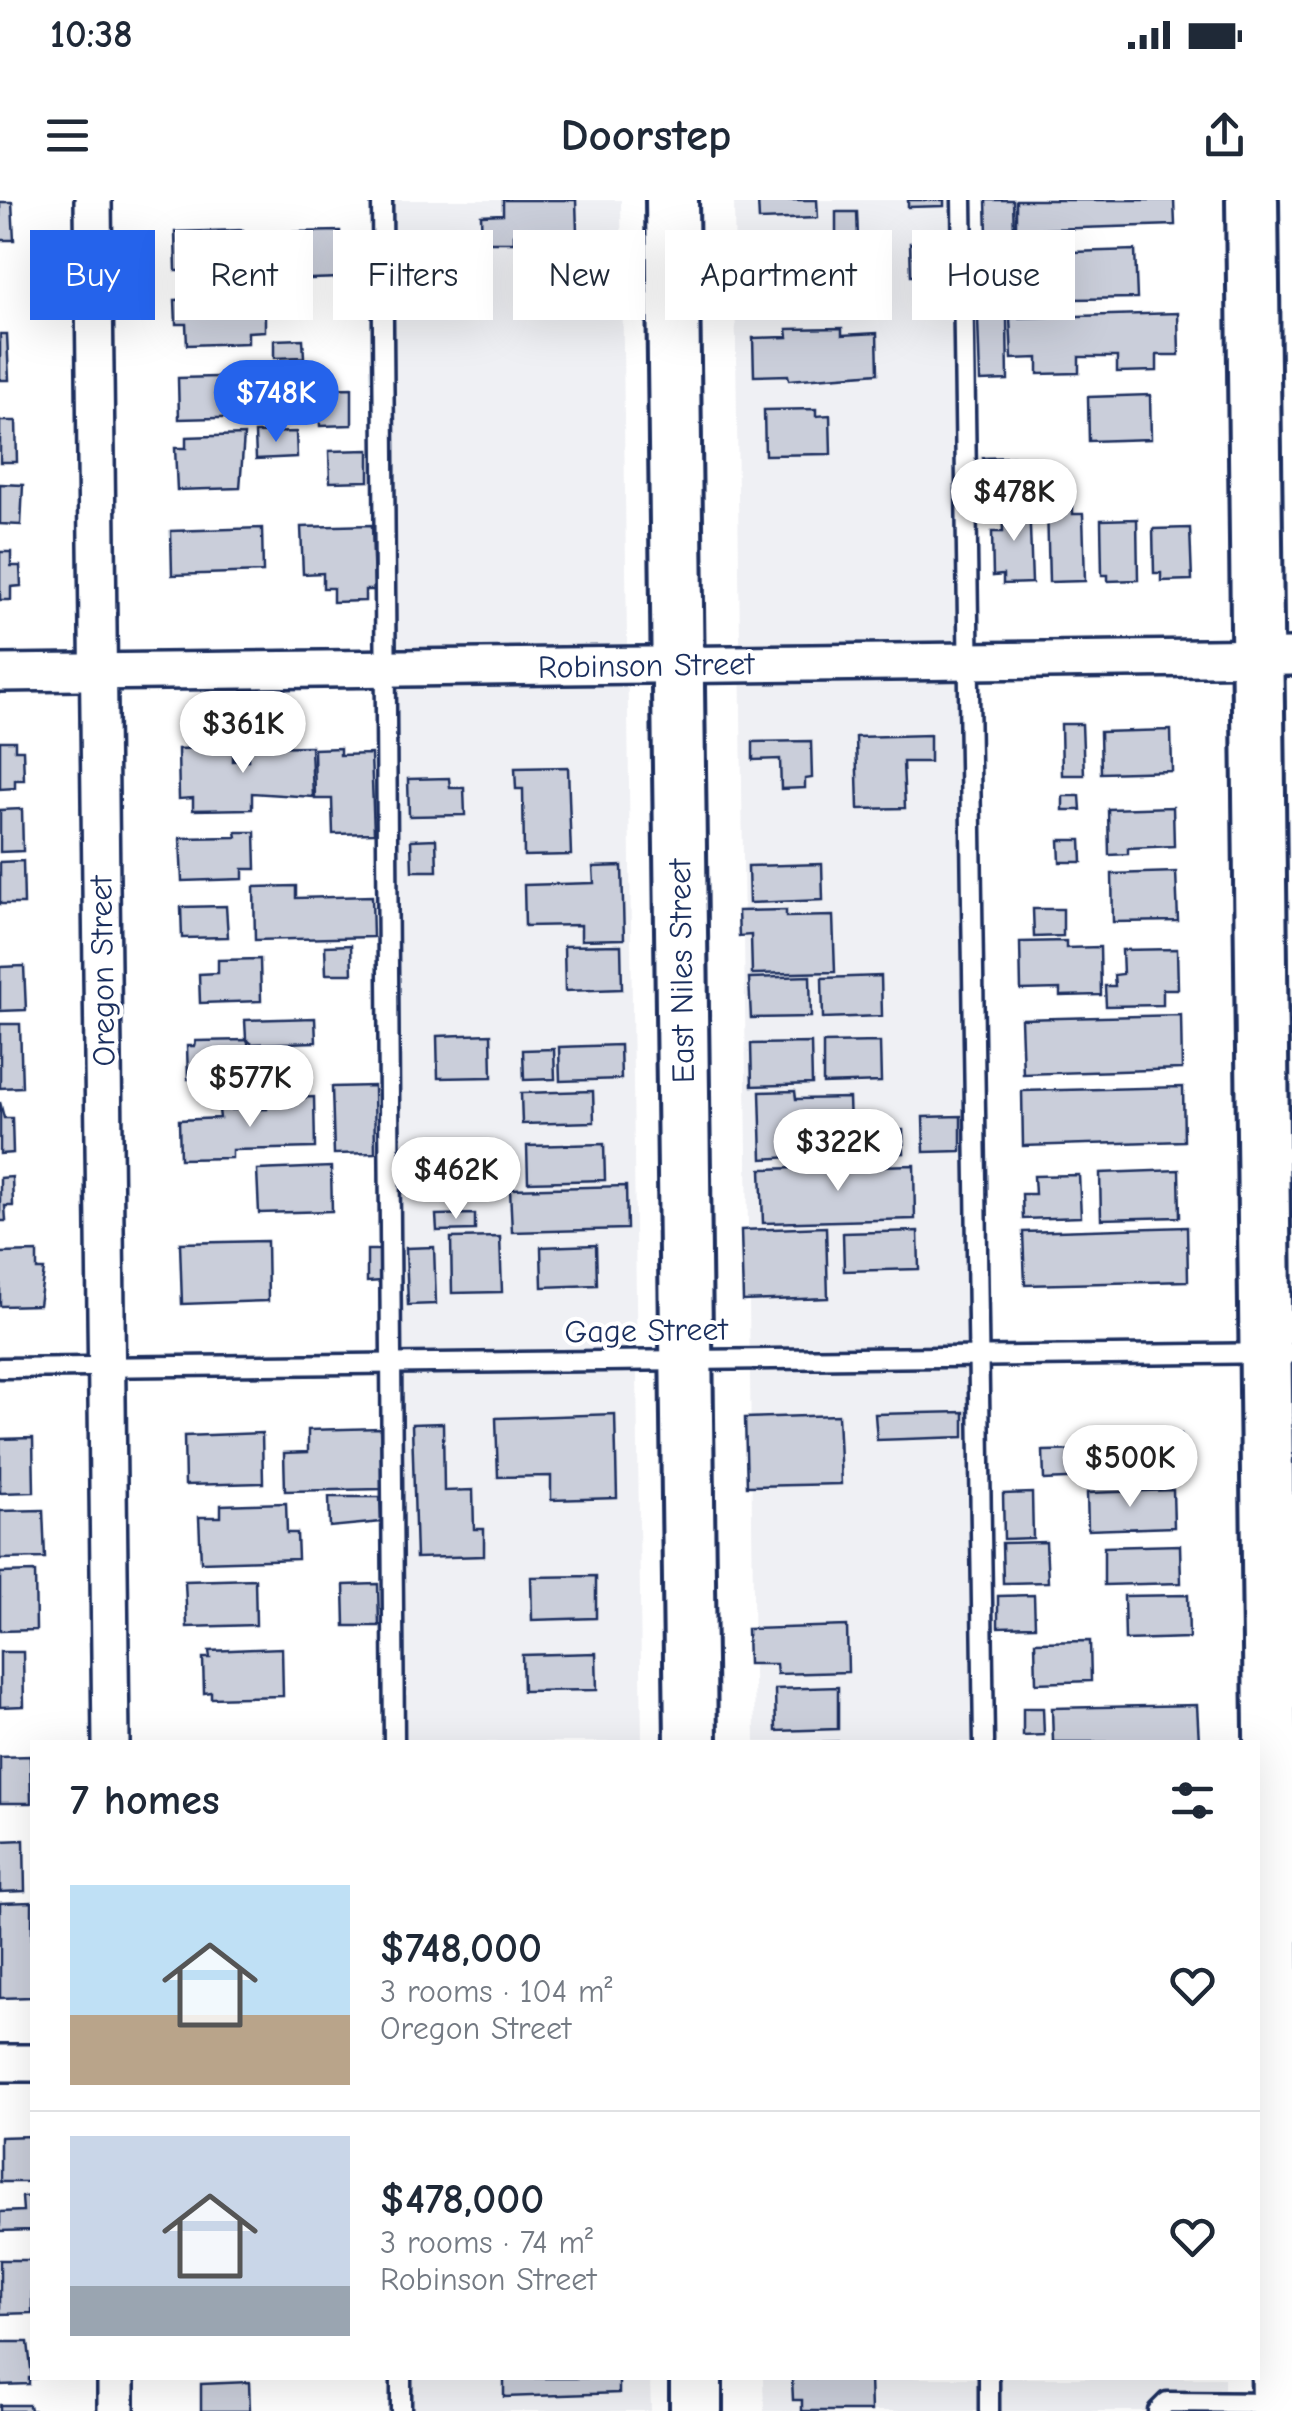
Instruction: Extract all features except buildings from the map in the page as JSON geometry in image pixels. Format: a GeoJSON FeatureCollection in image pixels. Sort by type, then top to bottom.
{"type":"FeatureCollection","features":[{"type":"Feature","properties":{"kind":"main road","name":"East Niles Street"},"geometry":{"type":"LineString","coordinates":[[672,200],[691,1740]]}},
{"type":"Feature","properties":{"kind":"main road"},"geometry":{"type":"LineString","coordinates":[[1252,200],[1275,657],[1279,1353],[1274,2047],[1278,2407]]}},
{"type":"Feature","properties":{"kind":"main road"},"geometry":{"type":"LineString","coordinates":[[696,2380],[696,2411]]}},
{"type":"Feature","properties":{"kind":"street","name":"Oregon Street"},"geometry":{"type":"LineString","coordinates":[[93,200],[111,1740]]}},
{"type":"Feature","properties":{"kind":"street","name":"Robinson Street"},"geometry":{"type":"LineString","coordinates":[[0,673],[1275,657]]}},
{"type":"Feature","properties":{"kind":"street"},"geometry":{"type":"LineString","coordinates":[[0,2063],[30,2063]]}},
{"type":"Feature","properties":{"kind":"street"},"geometry":{"type":"LineString","coordinates":[[116,2380],[116,2411]]}},
{"type":"Feature","properties":{"kind":"lane"},"geometry":{"type":"LineString","coordinates":[[382,200],[394,1740]]}},
{"type":"Feature","properties":{"kind":"lane"},"geometry":{"type":"LineString","coordinates":[[962,200],[984,1740]]}},
{"type":"Feature","properties":{"kind":"lane","name":"Gage Street"},"geometry":{"type":"LineString","coordinates":[[0,1368],[1279,1353]]}},
{"type":"Feature","properties":{"kind":"lane"},"geometry":{"type":"LineString","coordinates":[[400,2380],[401,2411]]}},
{"type":"Feature","properties":{"kind":"lane"},"geometry":{"type":"LineString","coordinates":[[989,2380],[989,2411]]}},
{"type":"Feature","properties":{"kind":"lane"},"geometry":{"type":"LineString","coordinates":[[1166,2409],[1278,2407]]}},
{"type":"Feature","properties":{"kind":"shaded area"},"geometry":{"type":"Polygon","coordinates":[[[390,200],[621,200],[621,230],[513,230],[513,320],[623,320],[642,1740],[402,1740],[391,320],[493,320],[493,230],[390,230],[390,200]]]}},
{"type":"Feature","properties":{"kind":"shaded area"},"geometry":{"type":"Polygon","coordinates":[[[734,200],[952,200],[952,230],[912,230],[912,320],[954,320],[974,1740],[755,1740],[736,320],[892,320],[892,230],[734,230],[734,200]]]}},
{"type":"Feature","properties":{"kind":"shaded area"},"geometry":{"type":"Polygon","coordinates":[[[408,2380],[650,2380],[651,2411],[408,2411],[408,2380]]]}},
{"type":"Feature","properties":{"kind":"shaded area"},"geometry":{"type":"Polygon","coordinates":[[[763,2380],[1224,2380],[1224,2411],[764,2411],[763,2380]]]}}]}
